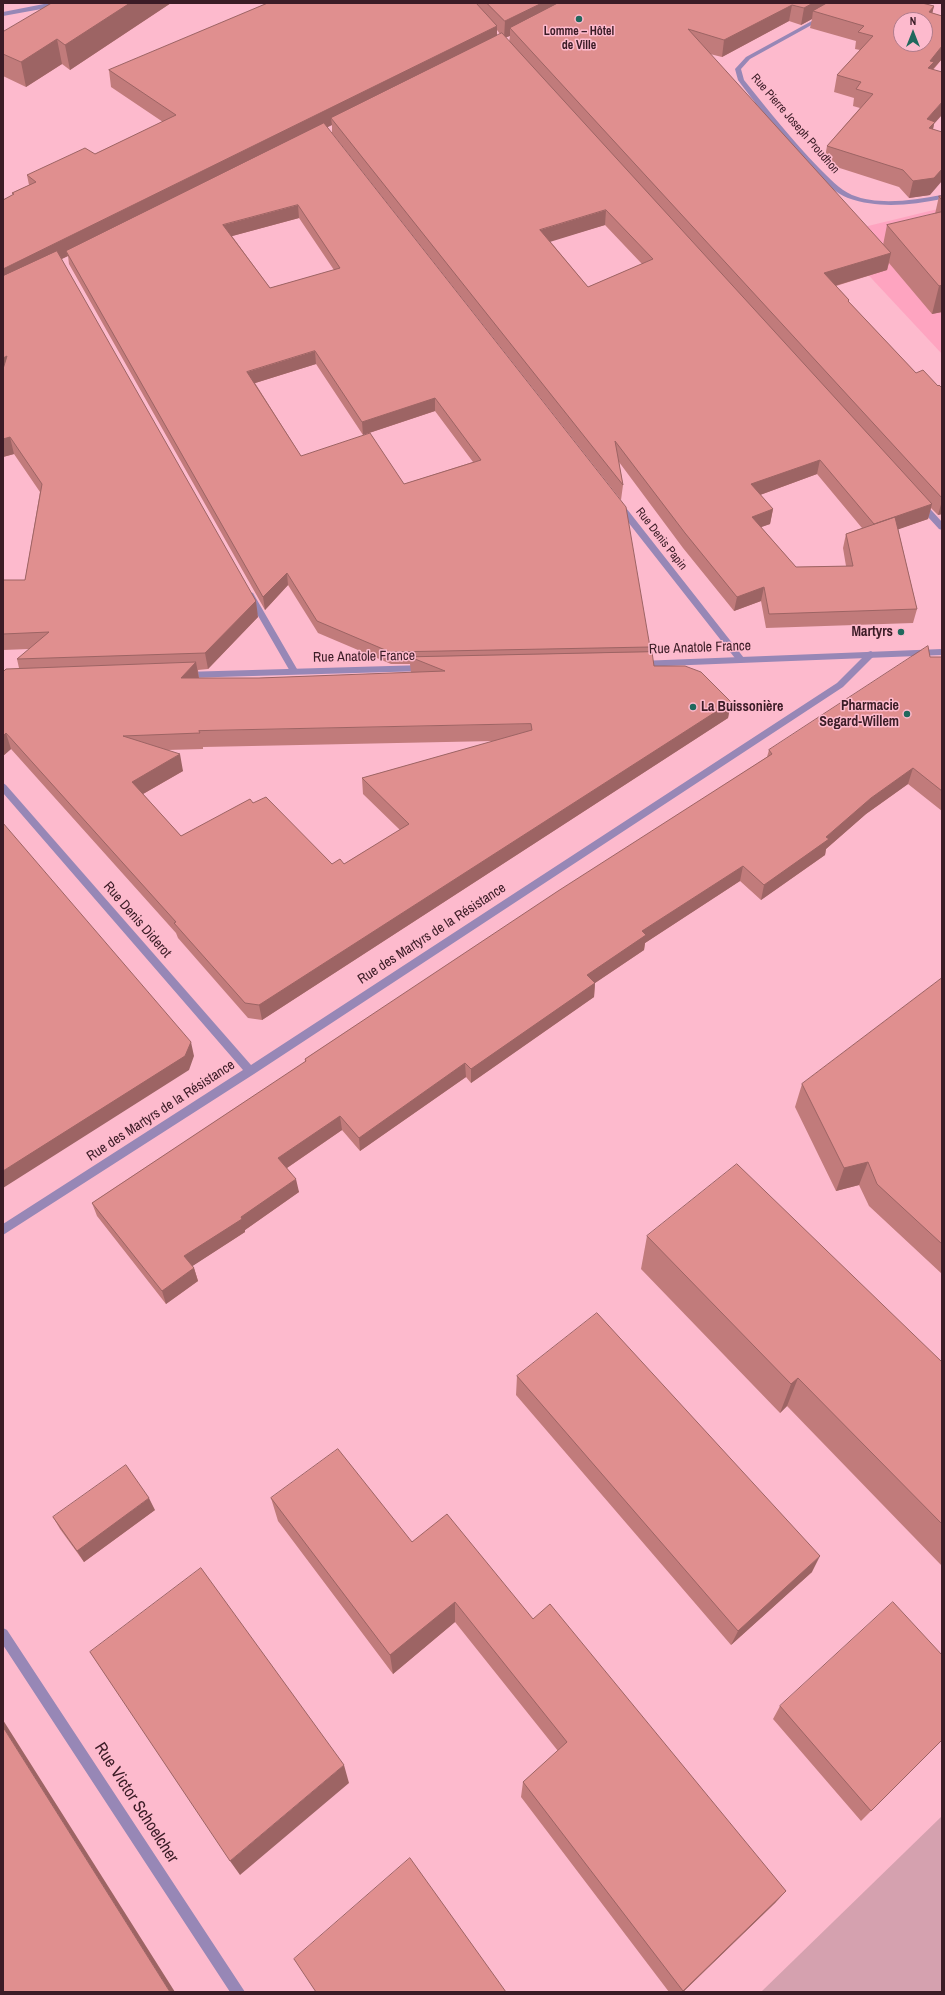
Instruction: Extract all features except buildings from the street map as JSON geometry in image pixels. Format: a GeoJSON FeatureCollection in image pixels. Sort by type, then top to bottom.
{"type":"FeatureCollection","features":[{"type":"Feature","properties":{"kind":"street"},"geometry":{"type":"LineString","coordinates":[[3,14],[33,9],[54,3]]}},
{"type":"Feature","properties":{"kind":"street","name":"Rue Pierre Joseph Proudhon"},"geometry":{"type":"LineString","coordinates":[[830,13],[748,58],[738,70],[741,80],[822,176],[847,196],[879,203],[912,202],[942,197]]}},
{"type":"Feature","properties":{"kind":"street"},"geometry":{"type":"LineString","coordinates":[[915,498],[942,527]]}},
{"type":"Feature","properties":{"kind":"street","name":"Rue Denis Papin"},"geometry":{"type":"LineString","coordinates":[[616,501],[741,660]]}},
{"type":"Feature","properties":{"kind":"street"},"geometry":{"type":"LineString","coordinates":[[245,586],[294,671]]}},
{"type":"Feature","properties":{"kind":"street","name":"Rue Anatole France"},"geometry":{"type":"LineString","coordinates":[[630,664],[942,652]]}},
{"type":"Feature","properties":{"kind":"street","name":"Rue des Martyrs de la Résistance"},"geometry":{"type":"LineString","coordinates":[[3,1230],[250,1071],[840,684],[871,654]]}},
{"type":"Feature","properties":{"kind":"street","name":"Rue Anatole France"},"geometry":{"type":"LineString","coordinates":[[176,675],[434,668]]}},
{"type":"Feature","properties":{"kind":"street","name":"Rue Denis Diderot"},"geometry":{"type":"LineString","coordinates":[[3,787],[250,1071]]}},
{"type":"Feature","properties":{"kind":"street","name":"Rue Victor Schoelcher"},"geometry":{"type":"LineString","coordinates":[[3,1634],[238,1992]]}},
{"type":"Feature","properties":{"kind":"shaded area"},"geometry":{"type":"Polygon","coordinates":[[[942,208],[942,354],[831,235],[942,208]]]}},
{"type":"Feature","properties":{"kind":"shaded area"},"geometry":{"type":"Polygon","coordinates":[[[942,1816],[942,1992],[761,1992],[942,1816]]]}},
{"type":"Feature","properties":{"kind":"place","name":"Lomme – Hôtel de Ville"},"geometry":{"type":"Point","coordinates":[579,19]}},
{"type":"Feature","properties":{"kind":"place","name":"Martyrs"},"geometry":{"type":"Point","coordinates":[901,632]}},
{"type":"Feature","properties":{"kind":"place","name":"La Buissonière"},"geometry":{"type":"Point","coordinates":[693,707]}},
{"type":"Feature","properties":{"kind":"place","name":"Pharmacie Segard-Willem"},"geometry":{"type":"Point","coordinates":[907,714]}}]}
